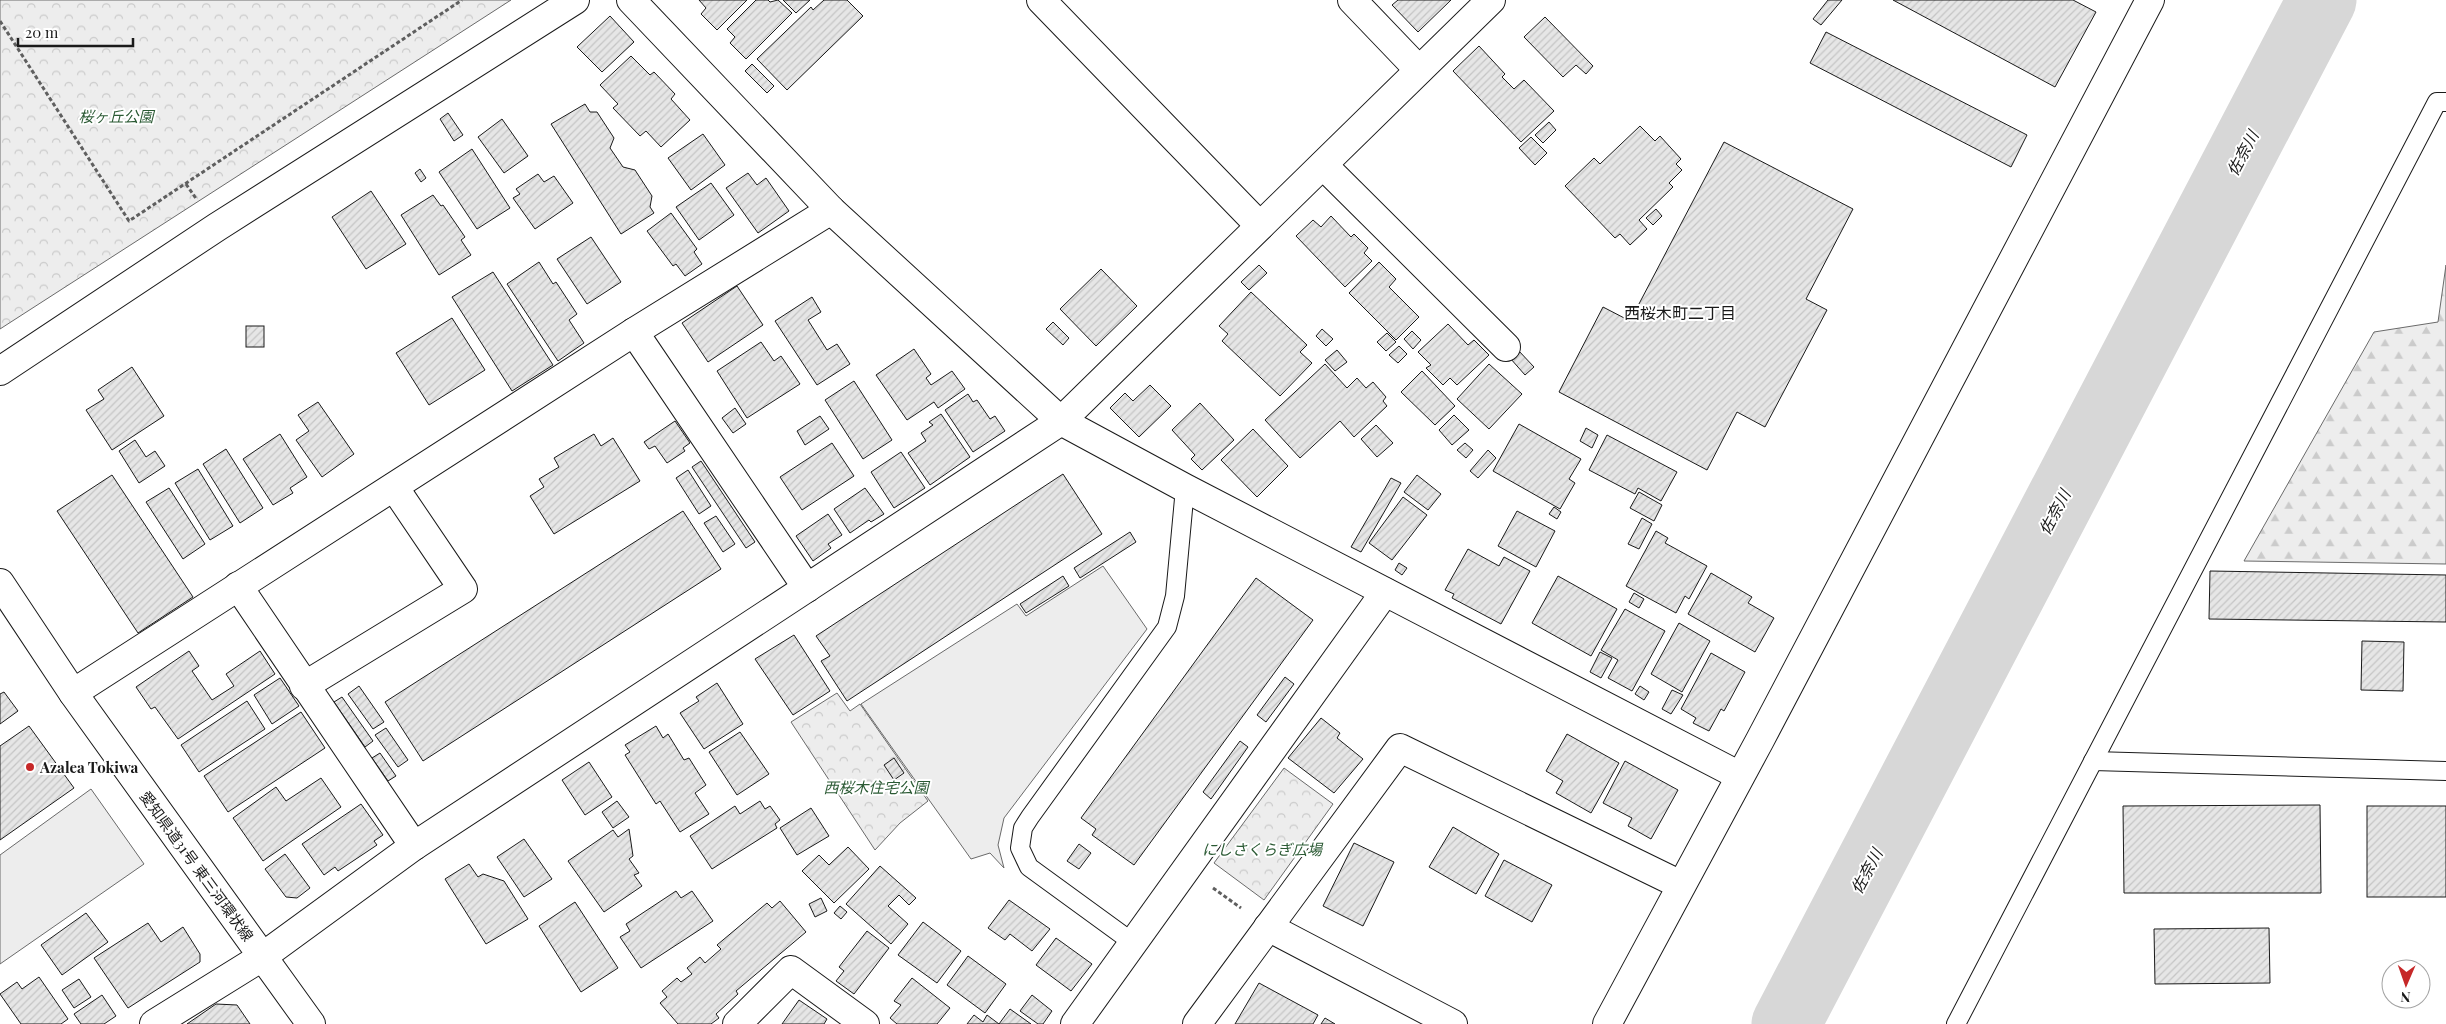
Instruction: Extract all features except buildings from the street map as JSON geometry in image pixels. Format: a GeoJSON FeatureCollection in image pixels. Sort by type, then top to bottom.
{"type":"FeatureCollection","features":[{"type":"Feature","properties":{"kind":"street"},"geometry":{"type":"LineString","coordinates":[[0,371],[217,227],[575,0]]}},
{"type":"Feature","properties":{"kind":"street"},"geometry":{"type":"LineString","coordinates":[[631,0],[831,210],[1062,421],[1185,488],[1740,776]]}},
{"type":"Feature","properties":{"kind":"street"},"geometry":{"type":"LineString","coordinates":[[1041,0],[1260,226]]}},
{"type":"Feature","properties":{"kind":"street"},"geometry":{"type":"LineString","coordinates":[[1352,0],[1420,70]]}},
{"type":"Feature","properties":{"kind":"street"},"geometry":{"type":"LineString","coordinates":[[154,1024],[262,957],[414,846],[1062,421],[1491,0]]}},
{"type":"Feature","properties":{"kind":"street"},"geometry":{"type":"LineString","coordinates":[[1607,1024],[2150,0]]}},
{"type":"Feature","properties":{"kind":"street"},"geometry":{"type":"LineString","coordinates":[[1323,165],[1506,347]]}},
{"type":"Feature","properties":{"kind":"street"},"geometry":{"type":"LineString","coordinates":[[73,693],[634,332],[831,210]]}},
{"type":"Feature","properties":{"kind":"street"},"geometry":{"type":"LineString","coordinates":[[634,332],[807,588]]}},
{"type":"Feature","properties":{"kind":"street"},"geometry":{"type":"LineString","coordinates":[[304,686],[463,589],[394,487]]}},
{"type":"Feature","properties":{"kind":"street","name":"愛知県道31号 東三河環状線"},"geometry":{"type":"LineString","coordinates":[[0,583],[73,693],[311,1024]]}},
{"type":"Feature","properties":{"kind":"street"},"geometry":{"type":"LineString","coordinates":[[238,586],[414,846]]}},
{"type":"Feature","properties":{"kind":"street"},"geometry":{"type":"LineString","coordinates":[[1075,1024],[1385,592]]}},
{"type":"Feature","properties":{"kind":"street"},"geometry":{"type":"LineString","coordinates":[[1197,1024],[1400,748],[1681,885]]}},
{"type":"Feature","properties":{"kind":"street"},"geometry":{"type":"LineString","coordinates":[[1268,927],[1454,1024]]}},
{"type":"Feature","properties":{"kind":"street"},"geometry":{"type":"LineString","coordinates":[[737,1024],[791,970],[865,1024]]}},
{"type":"Feature","properties":{"kind":"lane"},"geometry":{"type":"LineString","coordinates":[[1956,1024],[2437,102],[2446,102]]}},
{"type":"Feature","properties":{"kind":"lane"},"geometry":{"type":"LineString","coordinates":[[1132,942],[1029,867],[1020,848],[1020,837],[1030,817],[1167,627],[1175,596],[1185,488]]}},
{"type":"Feature","properties":{"kind":"lane"},"geometry":{"type":"LineString","coordinates":[[2093,761],[2446,770]]}},
{"type":"Feature","properties":{"kind":"path"},"geometry":{"type":"LineString","coordinates":[[0,21],[129,221],[462,0]]}},
{"type":"Feature","properties":{"kind":"path"},"geometry":{"type":"LineString","coordinates":[[1186,869],[1268,927]]}},
{"type":"Feature","properties":{"kind":"shaded area"},"geometry":{"type":"Polygon","coordinates":[[[1103,566],[1147,629],[1004,818],[998,845],[1004,868],[990,853],[971,859],[861,704],[1017,604],[1026,616],[1103,566]]]}},
{"type":"Feature","properties":{"kind":"shaded area"},"geometry":{"type":"Polygon","coordinates":[[[91,789],[144,864],[0,964],[0,855],[91,789]]]}},
{"type":"Feature","properties":{"kind":"green space","name":"桜ヶ丘公園"},"geometry":{"type":"Polygon","coordinates":[[[0,0],[511,0],[0,329],[0,0]]]}},
{"type":"Feature","properties":{"kind":"green space"},"geometry":{"type":"Polygon","coordinates":[[[2446,265],[2446,564],[2244,561],[2374,332],[2438,322],[2446,265]]]}},
{"type":"Feature","properties":{"kind":"green space","name":"西桜木住宅公園"},"geometry":{"type":"Polygon","coordinates":[[[837,693],[850,711],[860,704],[928,801],[900,823],[875,850],[791,722],[837,693]]]}},
{"type":"Feature","properties":{"kind":"green space","name":"にしさくらぎ広場"},"geometry":{"type":"Polygon","coordinates":[[[1284,768],[1333,804],[1264,900],[1214,863],[1284,768]]]}},
{"type":"Feature","properties":{"kind":"waterway","name":"佐奈川"},"geometry":{"type":"LineString","coordinates":[[1786,1024],[2322,0]]}},
{"type":"Feature","properties":{"kind":"place","name":"Azalea Tokiwa"},"geometry":{"type":"Point","coordinates":[30,767]}},
{"type":"Feature","properties":{"kind":"district","name":"西桜木町二丁目"},"geometry":{"type":"Point","coordinates":[1680,312]}}]}
